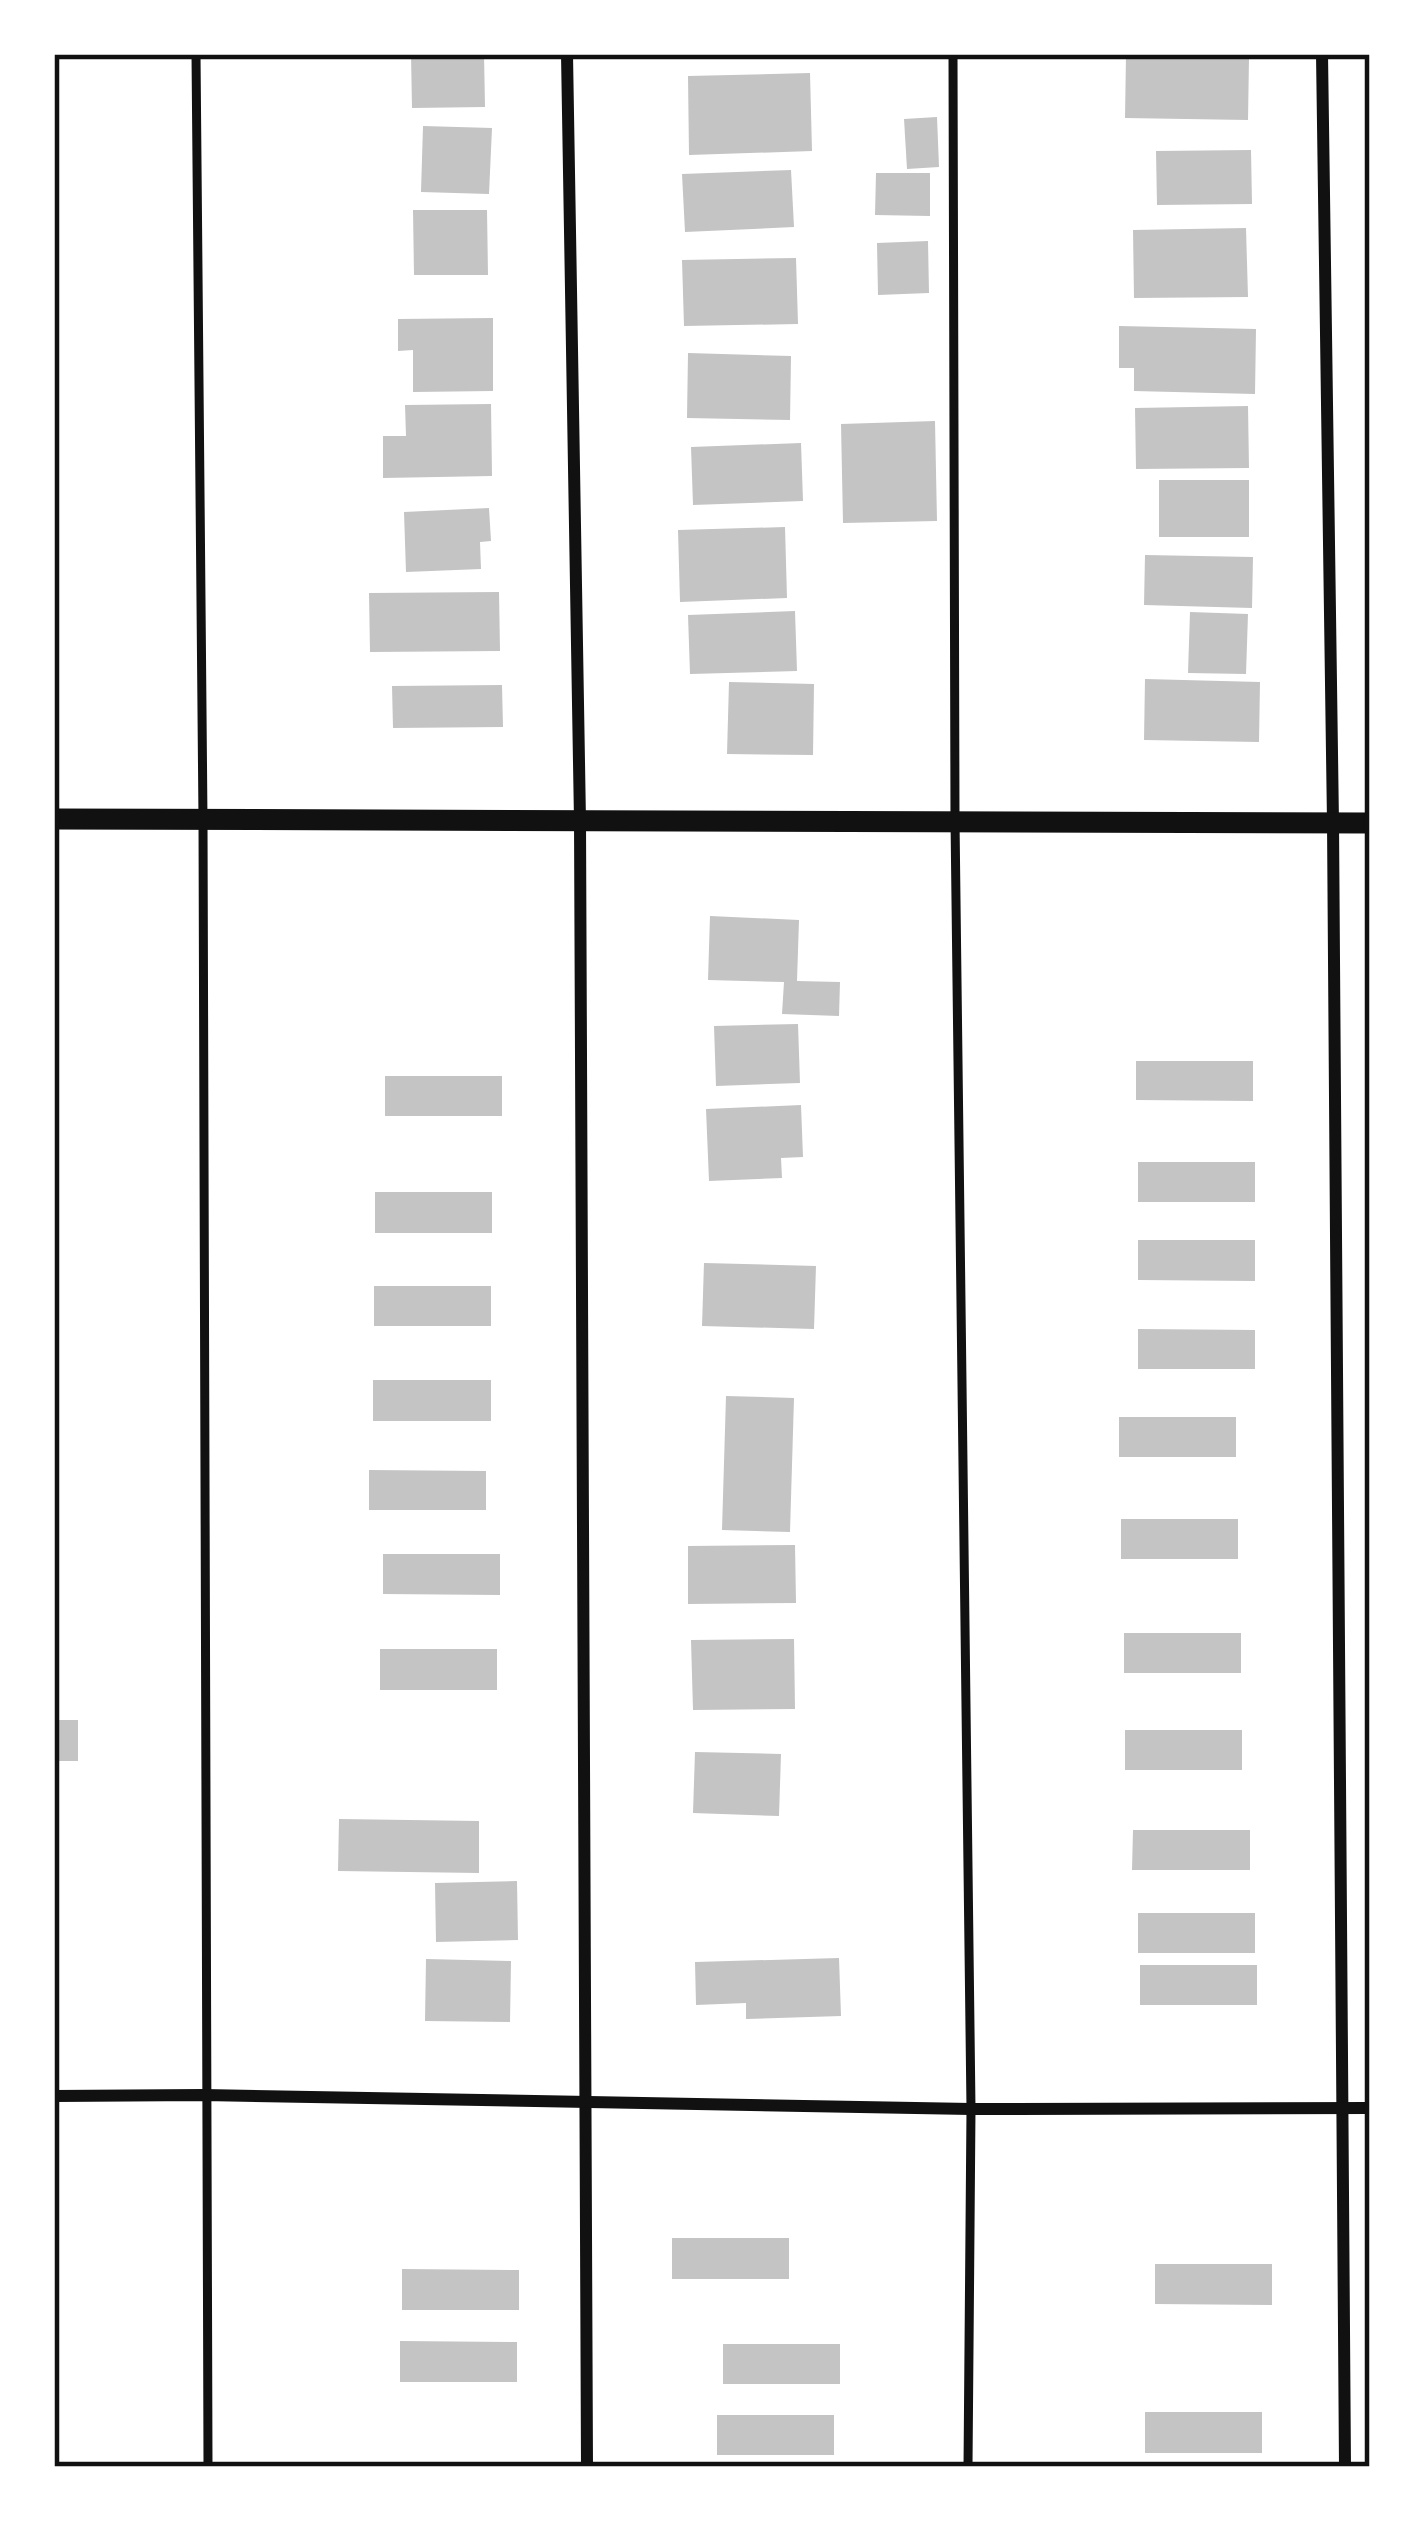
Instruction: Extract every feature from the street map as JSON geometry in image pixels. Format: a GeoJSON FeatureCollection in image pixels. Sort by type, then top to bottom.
{"type":"FeatureCollection","features":[{"type":"Feature","properties":{"kind":"street"},"geometry":{"type":"LineString","coordinates":[[567,54],[580,821],[586,2467]]}},
{"type":"Feature","properties":{"kind":"street"},"geometry":{"type":"LineString","coordinates":[[1322,54],[1333,823],[1345,2467]]}},
{"type":"Feature","properties":{"kind":"street"},"geometry":{"type":"LineString","coordinates":[[54,819],[1370,824]]}},
{"type":"Feature","properties":{"kind":"street"},"geometry":{"type":"LineString","coordinates":[[54,2096],[971,2109],[1370,2108]]}},
{"type":"Feature","properties":{"kind":"lane"},"geometry":{"type":"LineString","coordinates":[[196,54],[208,2467]]}},
{"type":"Feature","properties":{"kind":"lane"},"geometry":{"type":"LineString","coordinates":[[953,54],[955,820],[971,2109],[968,2467]]}},
{"type":"Feature","properties":{"kind":"building"},"geometry":{"type":"Polygon","coordinates":[[[411,54],[484,54],[485,107],[412,108],[411,54]]]}},
{"type":"Feature","properties":{"kind":"building"},"geometry":{"type":"Polygon","coordinates":[[[1126,55],[1249,58],[1248,120],[1125,118],[1126,55]]]}},
{"type":"Feature","properties":{"kind":"building"},"geometry":{"type":"Polygon","coordinates":[[[810,73],[812,151],[689,155],[688,76],[810,73]]]}},
{"type":"Feature","properties":{"kind":"building"},"geometry":{"type":"Polygon","coordinates":[[[937,117],[939,167],[907,169],[904,119],[937,117]]]}},
{"type":"Feature","properties":{"kind":"building"},"geometry":{"type":"Polygon","coordinates":[[[423,126],[492,128],[489,194],[421,192],[423,126]]]}},
{"type":"Feature","properties":{"kind":"building"},"geometry":{"type":"Polygon","coordinates":[[[1251,150],[1252,204],[1157,205],[1156,151],[1251,150]]]}},
{"type":"Feature","properties":{"kind":"building"},"geometry":{"type":"Polygon","coordinates":[[[791,170],[794,227],[685,232],[682,174],[791,170]]]}},
{"type":"Feature","properties":{"kind":"building"},"geometry":{"type":"Polygon","coordinates":[[[876,173],[930,173],[930,216],[875,215],[876,173]]]}},
{"type":"Feature","properties":{"kind":"building"},"geometry":{"type":"Polygon","coordinates":[[[413,210],[487,210],[488,275],[414,275],[413,210]]]}},
{"type":"Feature","properties":{"kind":"building"},"geometry":{"type":"Polygon","coordinates":[[[1246,228],[1248,297],[1134,298],[1133,230],[1246,228]]]}},
{"type":"Feature","properties":{"kind":"building"},"geometry":{"type":"Polygon","coordinates":[[[928,241],[929,293],[878,295],[877,243],[928,241]]]}},
{"type":"Feature","properties":{"kind":"building"},"geometry":{"type":"Polygon","coordinates":[[[796,258],[798,324],[684,326],[682,260],[796,258]]]}},
{"type":"Feature","properties":{"kind":"building"},"geometry":{"type":"Polygon","coordinates":[[[493,318],[493,391],[413,392],[413,350],[398,351],[398,319],[493,318]]]}},
{"type":"Feature","properties":{"kind":"building"},"geometry":{"type":"Polygon","coordinates":[[[1119,326],[1256,329],[1255,394],[1134,391],[1134,368],[1119,368],[1119,326]]]}},
{"type":"Feature","properties":{"kind":"building"},"geometry":{"type":"Polygon","coordinates":[[[688,353],[791,356],[790,420],[687,418],[688,353]]]}},
{"type":"Feature","properties":{"kind":"building"},"geometry":{"type":"Polygon","coordinates":[[[491,404],[492,476],[383,478],[383,436],[406,436],[405,405],[491,404]]]}},
{"type":"Feature","properties":{"kind":"building"},"geometry":{"type":"Polygon","coordinates":[[[1248,406],[1249,468],[1136,469],[1135,408],[1248,406]]]}},
{"type":"Feature","properties":{"kind":"building"},"geometry":{"type":"Polygon","coordinates":[[[935,421],[937,521],[843,523],[841,424],[935,421]]]}},
{"type":"Feature","properties":{"kind":"building"},"geometry":{"type":"Polygon","coordinates":[[[801,443],[803,501],[693,505],[691,447],[801,443]]]}},
{"type":"Feature","properties":{"kind":"building"},"geometry":{"type":"Polygon","coordinates":[[[1159,480],[1249,480],[1249,537],[1159,537],[1159,480]]]}},
{"type":"Feature","properties":{"kind":"building"},"geometry":{"type":"Polygon","coordinates":[[[489,508],[491,541],[480,542],[481,569],[406,572],[404,512],[489,508]]]}},
{"type":"Feature","properties":{"kind":"building"},"geometry":{"type":"Polygon","coordinates":[[[785,527],[787,598],[680,602],[678,530],[785,527]]]}},
{"type":"Feature","properties":{"kind":"building"},"geometry":{"type":"Polygon","coordinates":[[[1145,555],[1253,557],[1252,608],[1144,605],[1145,555]]]}},
{"type":"Feature","properties":{"kind":"building"},"geometry":{"type":"Polygon","coordinates":[[[499,592],[500,651],[370,652],[369,593],[499,592]]]}},
{"type":"Feature","properties":{"kind":"building"},"geometry":{"type":"Polygon","coordinates":[[[795,611],[797,671],[690,674],[688,615],[795,611]]]}},
{"type":"Feature","properties":{"kind":"building"},"geometry":{"type":"Polygon","coordinates":[[[1190,612],[1248,614],[1246,674],[1188,673],[1190,612]]]}},
{"type":"Feature","properties":{"kind":"building"},"geometry":{"type":"Polygon","coordinates":[[[1145,679],[1260,682],[1259,742],[1144,740],[1145,679]]]}},
{"type":"Feature","properties":{"kind":"building"},"geometry":{"type":"Polygon","coordinates":[[[729,682],[814,684],[813,755],[727,754],[729,682]]]}},
{"type":"Feature","properties":{"kind":"building"},"geometry":{"type":"Polygon","coordinates":[[[502,685],[503,727],[393,728],[392,686],[502,685]]]}},
{"type":"Feature","properties":{"kind":"building"},"geometry":{"type":"Polygon","coordinates":[[[710,916],[799,920],[797,981],[840,982],[839,1016],[782,1014],[784,982],[708,980],[710,916]]]}},
{"type":"Feature","properties":{"kind":"building"},"geometry":{"type":"Polygon","coordinates":[[[798,1024],[800,1083],[716,1086],[714,1026],[798,1024]]]}},
{"type":"Feature","properties":{"kind":"building"},"geometry":{"type":"Polygon","coordinates":[[[1136,1061],[1253,1061],[1253,1101],[1136,1100],[1136,1061]]]}},
{"type":"Feature","properties":{"kind":"building"},"geometry":{"type":"Polygon","coordinates":[[[385,1076],[502,1076],[502,1116],[385,1116],[385,1076]]]}},
{"type":"Feature","properties":{"kind":"building"},"geometry":{"type":"Polygon","coordinates":[[[801,1105],[803,1157],[781,1158],[782,1178],[709,1181],[706,1109],[801,1105]]]}},
{"type":"Feature","properties":{"kind":"building"},"geometry":{"type":"Polygon","coordinates":[[[1138,1162],[1255,1162],[1255,1202],[1138,1202],[1138,1162]]]}},
{"type":"Feature","properties":{"kind":"building"},"geometry":{"type":"Polygon","coordinates":[[[375,1192],[492,1192],[492,1233],[375,1233],[375,1192]]]}},
{"type":"Feature","properties":{"kind":"building"},"geometry":{"type":"Polygon","coordinates":[[[1138,1240],[1255,1240],[1255,1281],[1138,1280],[1138,1240]]]}},
{"type":"Feature","properties":{"kind":"building"},"geometry":{"type":"Polygon","coordinates":[[[704,1263],[816,1266],[814,1329],[702,1326],[704,1263]]]}},
{"type":"Feature","properties":{"kind":"building"},"geometry":{"type":"Polygon","coordinates":[[[374,1286],[491,1286],[491,1326],[374,1326],[374,1286]]]}},
{"type":"Feature","properties":{"kind":"building"},"geometry":{"type":"Polygon","coordinates":[[[1138,1329],[1255,1330],[1255,1369],[1138,1369],[1138,1329]]]}},
{"type":"Feature","properties":{"kind":"building"},"geometry":{"type":"Polygon","coordinates":[[[373,1380],[491,1380],[491,1421],[373,1421],[373,1380]]]}},
{"type":"Feature","properties":{"kind":"building"},"geometry":{"type":"Polygon","coordinates":[[[726,1396],[794,1398],[790,1532],[722,1530],[726,1396]]]}},
{"type":"Feature","properties":{"kind":"building"},"geometry":{"type":"Polygon","coordinates":[[[1119,1417],[1236,1417],[1236,1457],[1119,1457],[1119,1417]]]}},
{"type":"Feature","properties":{"kind":"building"},"geometry":{"type":"Polygon","coordinates":[[[369,1470],[486,1471],[486,1510],[369,1510],[369,1470]]]}},
{"type":"Feature","properties":{"kind":"building"},"geometry":{"type":"Polygon","coordinates":[[[1121,1519],[1238,1519],[1238,1559],[1121,1559],[1121,1519]]]}},
{"type":"Feature","properties":{"kind":"building"},"geometry":{"type":"Polygon","coordinates":[[[795,1545],[796,1603],[688,1604],[688,1546],[795,1545]]]}},
{"type":"Feature","properties":{"kind":"building"},"geometry":{"type":"Polygon","coordinates":[[[383,1554],[500,1554],[500,1595],[383,1594],[383,1554]]]}},
{"type":"Feature","properties":{"kind":"building"},"geometry":{"type":"Polygon","coordinates":[[[1124,1633],[1241,1633],[1241,1673],[1124,1673],[1124,1633]]]}},
{"type":"Feature","properties":{"kind":"building"},"geometry":{"type":"Polygon","coordinates":[[[794,1639],[795,1709],[693,1710],[691,1640],[794,1639]]]}},
{"type":"Feature","properties":{"kind":"building"},"geometry":{"type":"Polygon","coordinates":[[[380,1649],[497,1649],[497,1690],[380,1690],[380,1649]]]}},
{"type":"Feature","properties":{"kind":"building"},"geometry":{"type":"Polygon","coordinates":[[[54,1720],[78,1720],[78,1761],[54,1761],[54,1720]]]}},
{"type":"Feature","properties":{"kind":"building"},"geometry":{"type":"Polygon","coordinates":[[[1125,1730],[1242,1730],[1242,1770],[1125,1770],[1125,1730]]]}},
{"type":"Feature","properties":{"kind":"building"},"geometry":{"type":"Polygon","coordinates":[[[695,1752],[781,1754],[779,1816],[693,1813],[695,1752]]]}},
{"type":"Feature","properties":{"kind":"building"},"geometry":{"type":"Polygon","coordinates":[[[339,1819],[479,1821],[479,1873],[338,1871],[339,1819]]]}},
{"type":"Feature","properties":{"kind":"building"},"geometry":{"type":"Polygon","coordinates":[[[1133,1830],[1250,1830],[1250,1870],[1132,1870],[1133,1830]]]}},
{"type":"Feature","properties":{"kind":"building"},"geometry":{"type":"Polygon","coordinates":[[[517,1881],[518,1940],[436,1942],[435,1883],[517,1881]]]}},
{"type":"Feature","properties":{"kind":"building"},"geometry":{"type":"Polygon","coordinates":[[[1138,1913],[1255,1913],[1255,1953],[1138,1953],[1138,1913]]]}},
{"type":"Feature","properties":{"kind":"building"},"geometry":{"type":"Polygon","coordinates":[[[839,1958],[841,2016],[746,2019],[746,2003],[696,2005],[695,1962],[839,1958]]]}},
{"type":"Feature","properties":{"kind":"building"},"geometry":{"type":"Polygon","coordinates":[[[426,1959],[511,1961],[510,2022],[425,2021],[426,1959]]]}},
{"type":"Feature","properties":{"kind":"building"},"geometry":{"type":"Polygon","coordinates":[[[1140,1965],[1257,1965],[1257,2005],[1140,2005],[1140,1965]]]}},
{"type":"Feature","properties":{"kind":"building"},"geometry":{"type":"Polygon","coordinates":[[[672,2238],[789,2238],[789,2279],[672,2279],[672,2238]]]}},
{"type":"Feature","properties":{"kind":"building"},"geometry":{"type":"Polygon","coordinates":[[[1155,2264],[1272,2264],[1272,2305],[1155,2304],[1155,2264]]]}},
{"type":"Feature","properties":{"kind":"building"},"geometry":{"type":"Polygon","coordinates":[[[402,2269],[519,2270],[519,2310],[402,2310],[402,2269]]]}},
{"type":"Feature","properties":{"kind":"building"},"geometry":{"type":"Polygon","coordinates":[[[400,2341],[517,2342],[517,2382],[400,2382],[400,2341]]]}},
{"type":"Feature","properties":{"kind":"building"},"geometry":{"type":"Polygon","coordinates":[[[723,2344],[840,2344],[840,2384],[723,2384],[723,2344]]]}},
{"type":"Feature","properties":{"kind":"building"},"geometry":{"type":"Polygon","coordinates":[[[1145,2412],[1262,2412],[1262,2453],[1145,2453],[1145,2412]]]}},
{"type":"Feature","properties":{"kind":"building"},"geometry":{"type":"Polygon","coordinates":[[[717,2415],[834,2415],[834,2455],[717,2455],[717,2415]]]}}]}
